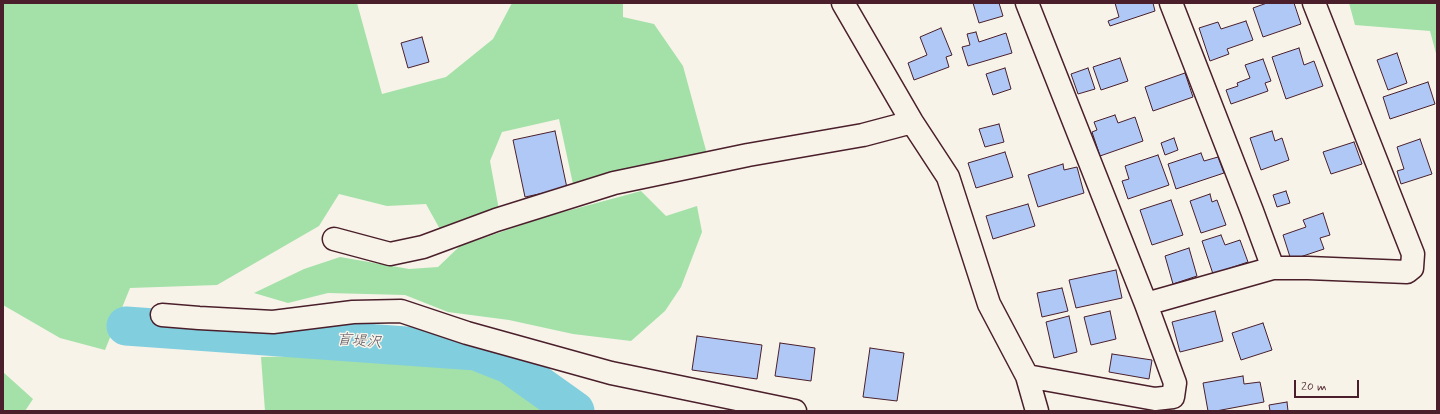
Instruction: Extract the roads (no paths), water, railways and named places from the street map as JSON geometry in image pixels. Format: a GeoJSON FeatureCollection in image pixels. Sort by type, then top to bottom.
{"type":"FeatureCollection","features":[{"type":"Feature","properties":{"kind":"street"},"geometry":{"type":"LineString","coordinates":[[843,3],[912,122],[948,177],[989,304],[1027,376],[1037,411]]}},
{"type":"Feature","properties":{"kind":"street"},"geometry":{"type":"LineString","coordinates":[[1027,3],[1146,304],[1175,383],[1173,398],[1155,399],[1027,376]]}},
{"type":"Feature","properties":{"kind":"street"},"geometry":{"type":"LineString","coordinates":[[1171,3],[1273,268]]}},
{"type":"Feature","properties":{"kind":"street"},"geometry":{"type":"LineString","coordinates":[[1146,304],[1273,268],[1407,272],[1412,268],[1413,254],[1314,3]]}},
{"type":"Feature","properties":{"kind":"street"},"geometry":{"type":"LineString","coordinates":[[334,239],[390,254],[410,250],[423,247],[496,220],[614,183],[748,155],[863,135],[912,122]]}},
{"type":"Feature","properties":{"kind":"street"},"geometry":{"type":"LineString","coordinates":[[162,314],[199,318],[273,322],[353,312],[401,311],[467,334],[611,374],[795,411]]}},
{"type":"Feature","properties":{"kind":"waterway","name":"盲堤沢"},"geometry":{"type":"LineString","coordinates":[[126,326],[476,351],[509,364],[575,411]]}}]}
